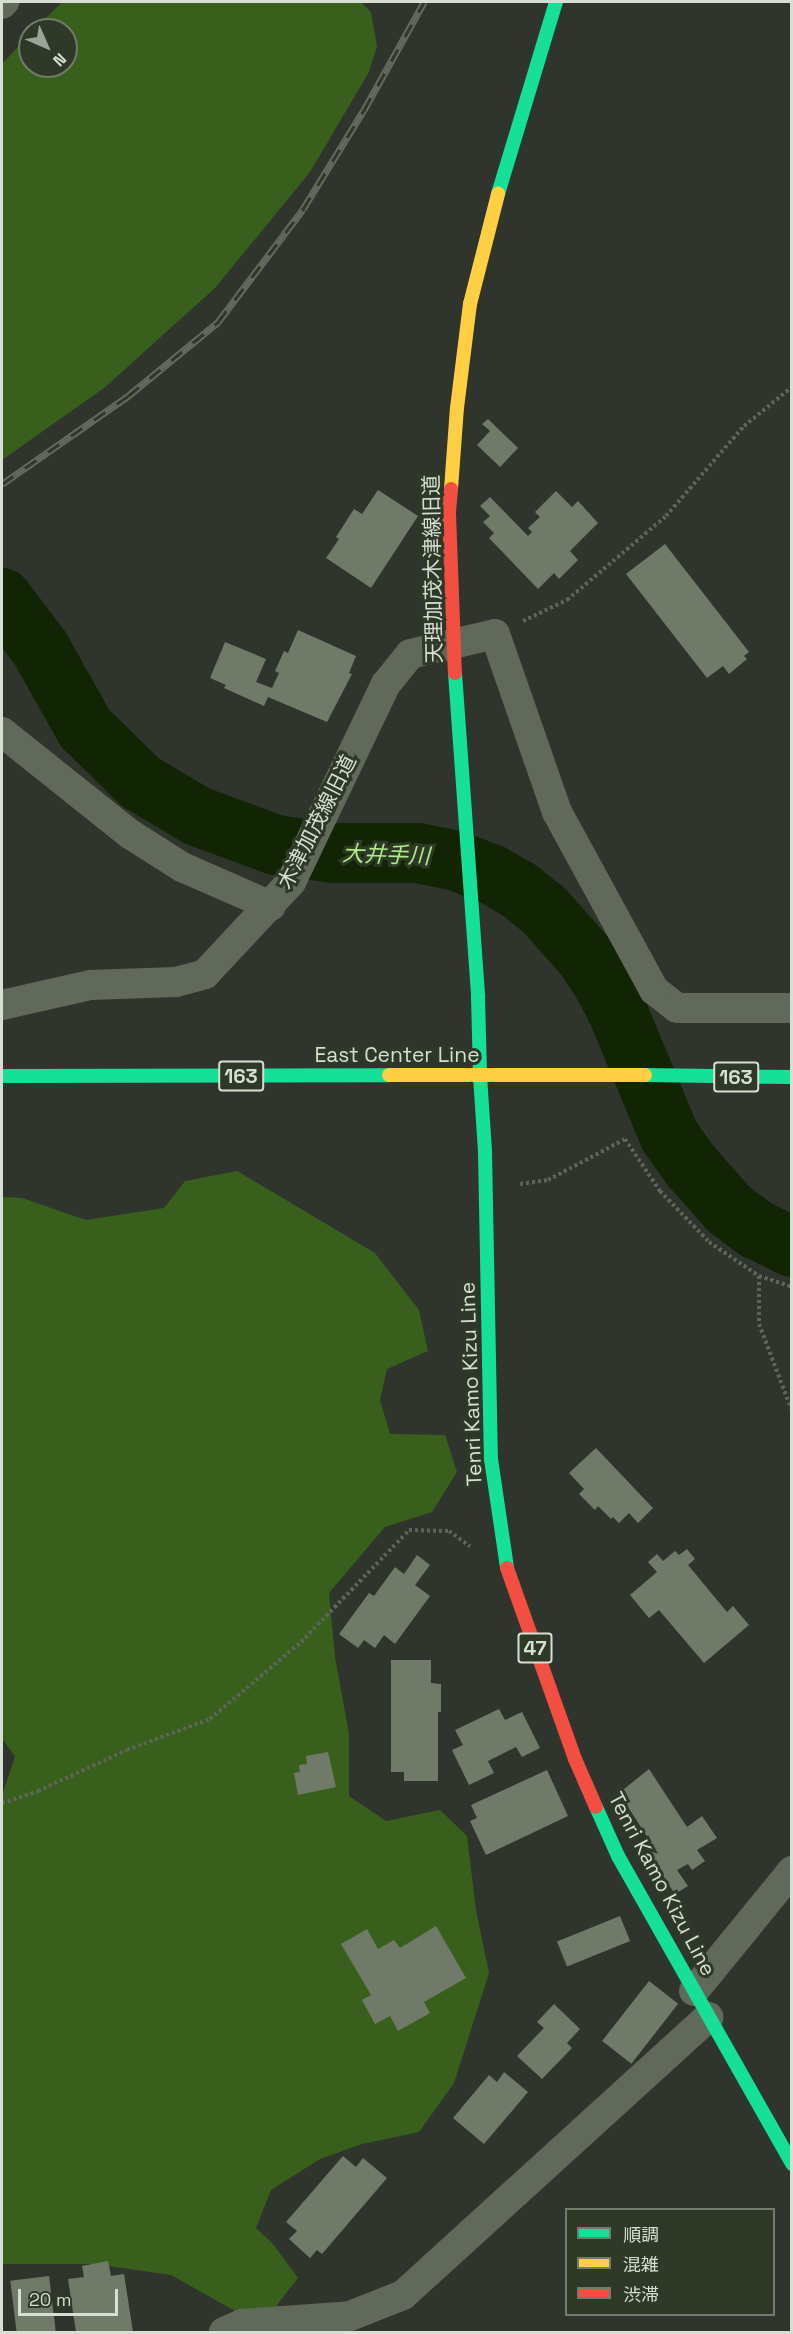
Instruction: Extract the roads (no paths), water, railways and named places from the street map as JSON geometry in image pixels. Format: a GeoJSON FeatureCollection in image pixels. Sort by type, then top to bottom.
{"type":"FeatureCollection","features":[{"type":"Feature","properties":{"kind":"main road","name":"天理加茂木津線旧道"},"geometry":{"type":"LineString","coordinates":[[480,1076],[478,997],[453,644],[449,513],[457,408],[470,303],[492,213],[556,2]]}},
{"type":"Feature","properties":{"kind":"main road","name":"East Center Line"},"geometry":{"type":"LineString","coordinates":[[2,1076],[792,1077]]}},
{"type":"Feature","properties":{"kind":"main road","name":"Tenri Kamo Kizu Line"},"geometry":{"type":"LineString","coordinates":[[480,1076],[486,1188],[490,1459],[508,1575],[575,1759],[618,1856],[792,2164]]}},
{"type":"Feature","properties":{"kind":"street","name":"木津加茂線旧道"},"geometry":{"type":"LineString","coordinates":[[2,732],[130,834],[182,867],[271,906],[291,882],[386,684],[410,654],[495,634],[557,812],[654,990],[676,1008],[792,1008]]}},
{"type":"Feature","properties":{"kind":"street"},"geometry":{"type":"LineString","coordinates":[[2,1005],[90,985],[176,982],[206,974],[271,906]]}},
{"type":"Feature","properties":{"kind":"street"},"geometry":{"type":"LineString","coordinates":[[224,2332],[242,2324],[350,2316],[403,2295],[701,2004],[792,1870]]}},
{"type":"Feature","properties":{"kind":"waterway","name":"大井手川"},"geometry":{"type":"LineString","coordinates":[[2,598],[40,648],[85,728],[140,782],[197,816],[276,845],[334,853],[417,853],[454,860],[491,874],[519,890],[544,910],[584,955],[602,982],[617,1010],[669,1135],[691,1166],[729,1209],[756,1229],[792,1247]]}},
{"type":"Feature","properties":{"kind":"railway"},"geometry":{"type":"LineString","coordinates":[[2,484],[128,396],[218,322],[303,209],[364,110],[424,2]]}}]}
